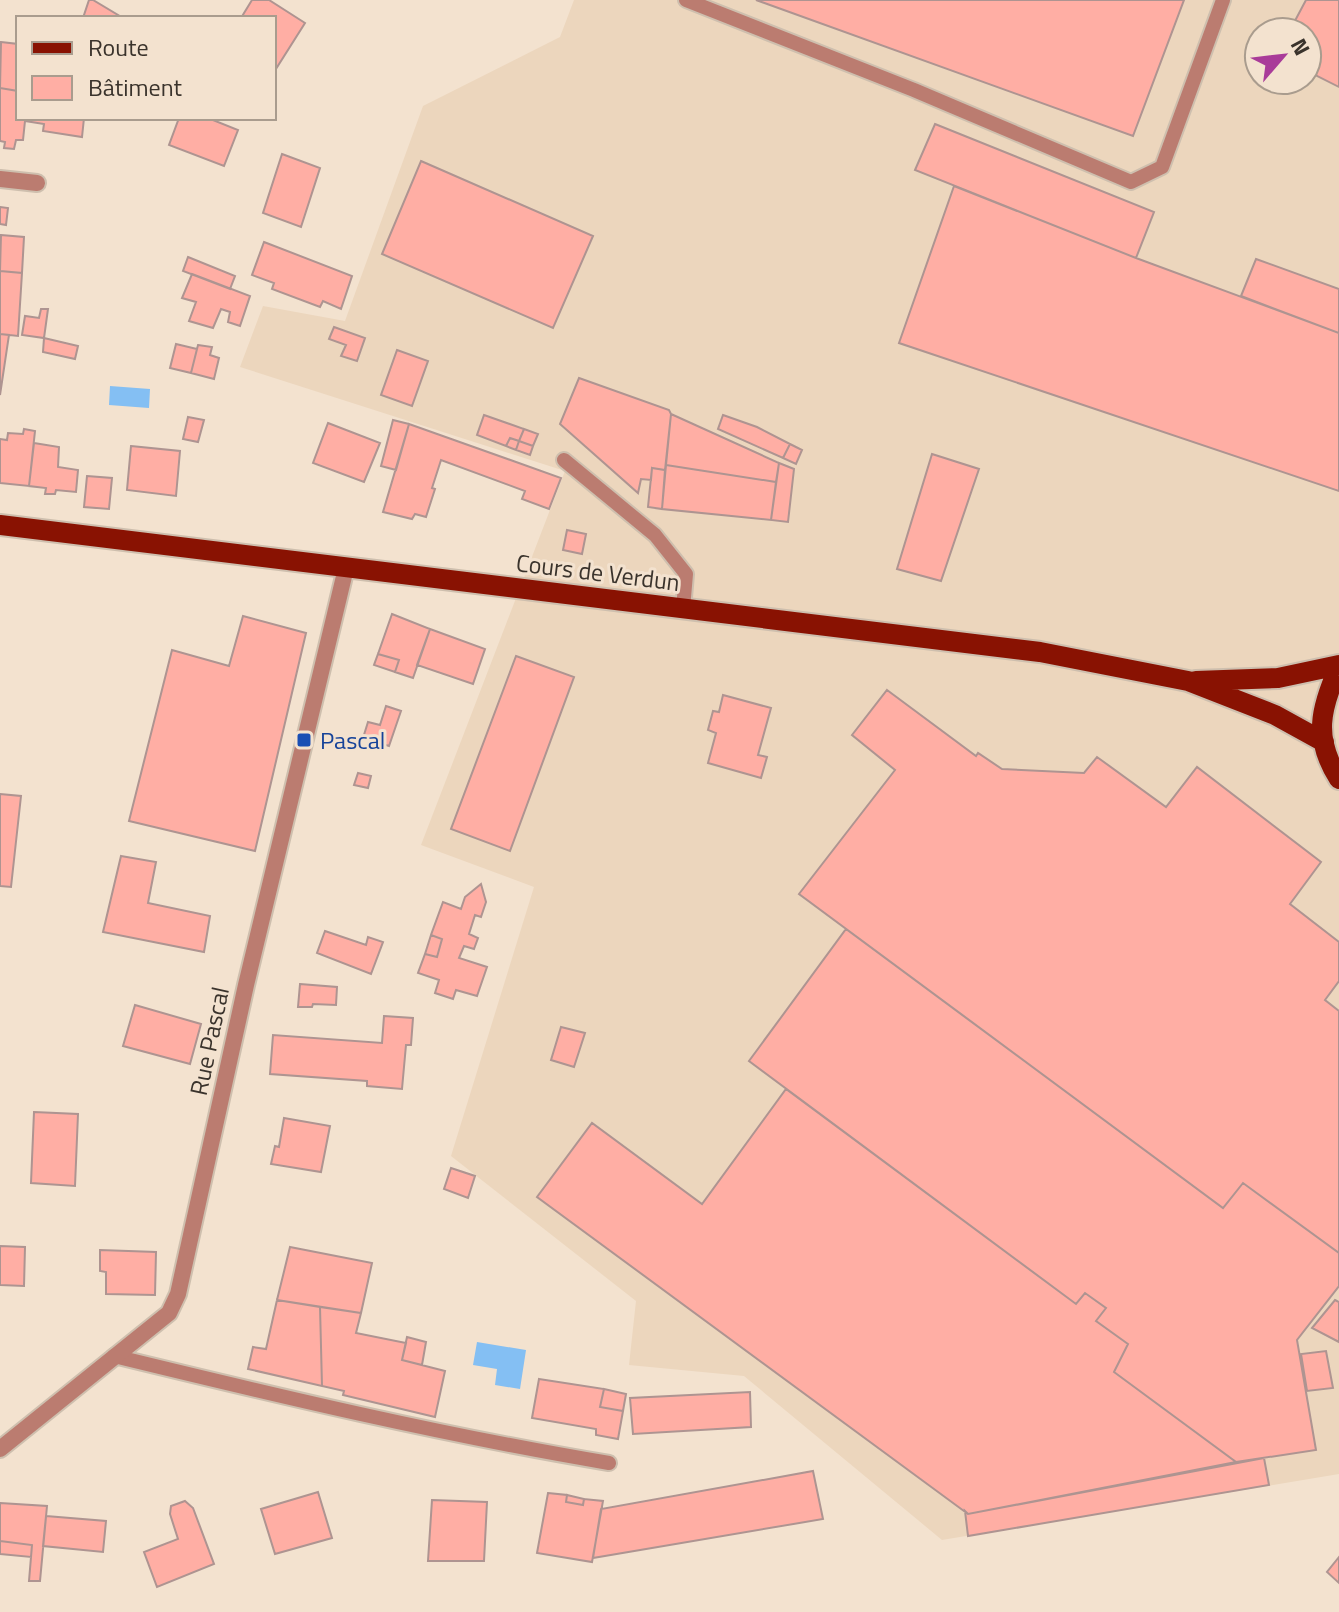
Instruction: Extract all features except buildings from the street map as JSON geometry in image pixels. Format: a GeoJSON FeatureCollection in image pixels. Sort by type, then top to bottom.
{"type":"FeatureCollection","features":[{"type":"Feature","properties":{"kind":"main road","name":"Cours de Verdun"},"geometry":{"type":"LineString","coordinates":[[0,525],[1040,652],[1188,681],[1275,715],[1324,742]]}},
{"type":"Feature","properties":{"kind":"main road","name":"Cours de Verdun"},"geometry":{"type":"LineString","coordinates":[[1188,681],[1278,678],[1339,666]]}},
{"type":"Feature","properties":{"kind":"main road"},"geometry":{"type":"LineString","coordinates":[[1339,666],[1324,699],[1321,731],[1329,763],[1339,779]]}},
{"type":"Feature","properties":{"kind":"street"},"geometry":{"type":"LineString","coordinates":[[0,179],[37,183]]}},
{"type":"Feature","properties":{"kind":"street","name":"Rue Pascal"},"geometry":{"type":"LineString","coordinates":[[0,1449],[169,1313],[178,1294],[246,985],[346,568]]}},
{"type":"Feature","properties":{"kind":"lane"},"geometry":{"type":"LineString","coordinates":[[686,0],[914,90],[1131,182],[1162,167],[1223,0]]}},
{"type":"Feature","properties":{"kind":"lane"},"geometry":{"type":"LineString","coordinates":[[564,460],[655,535],[686,574],[683,609]]}},
{"type":"Feature","properties":{"kind":"lane"},"geometry":{"type":"LineString","coordinates":[[114,1356],[512,1447],[609,1463]]}},
{"type":"Feature","properties":{"kind":"shaded area"},"geometry":{"type":"Polygon","coordinates":[[[574,0],[1339,0],[1339,1474],[942,1540],[744,1376],[629,1365],[636,1301],[451,1156],[534,887],[421,845],[565,471],[240,367],[263,306],[345,321],[423,106],[560,37],[574,0]]]}},
{"type":"Feature","properties":{"kind":"water"},"geometry":{"type":"Polygon","coordinates":[[[110,386],[150,389],[149,408],[109,405],[110,386]]]}},
{"type":"Feature","properties":{"kind":"water"},"geometry":{"type":"Polygon","coordinates":[[[477,1342],[526,1350],[520,1389],[495,1385],[497,1369],[473,1365],[477,1342]]]}},
{"type":"Feature","properties":{"kind":"place","name":"Pascal"},"geometry":{"type":"Point","coordinates":[304,740]}}]}
